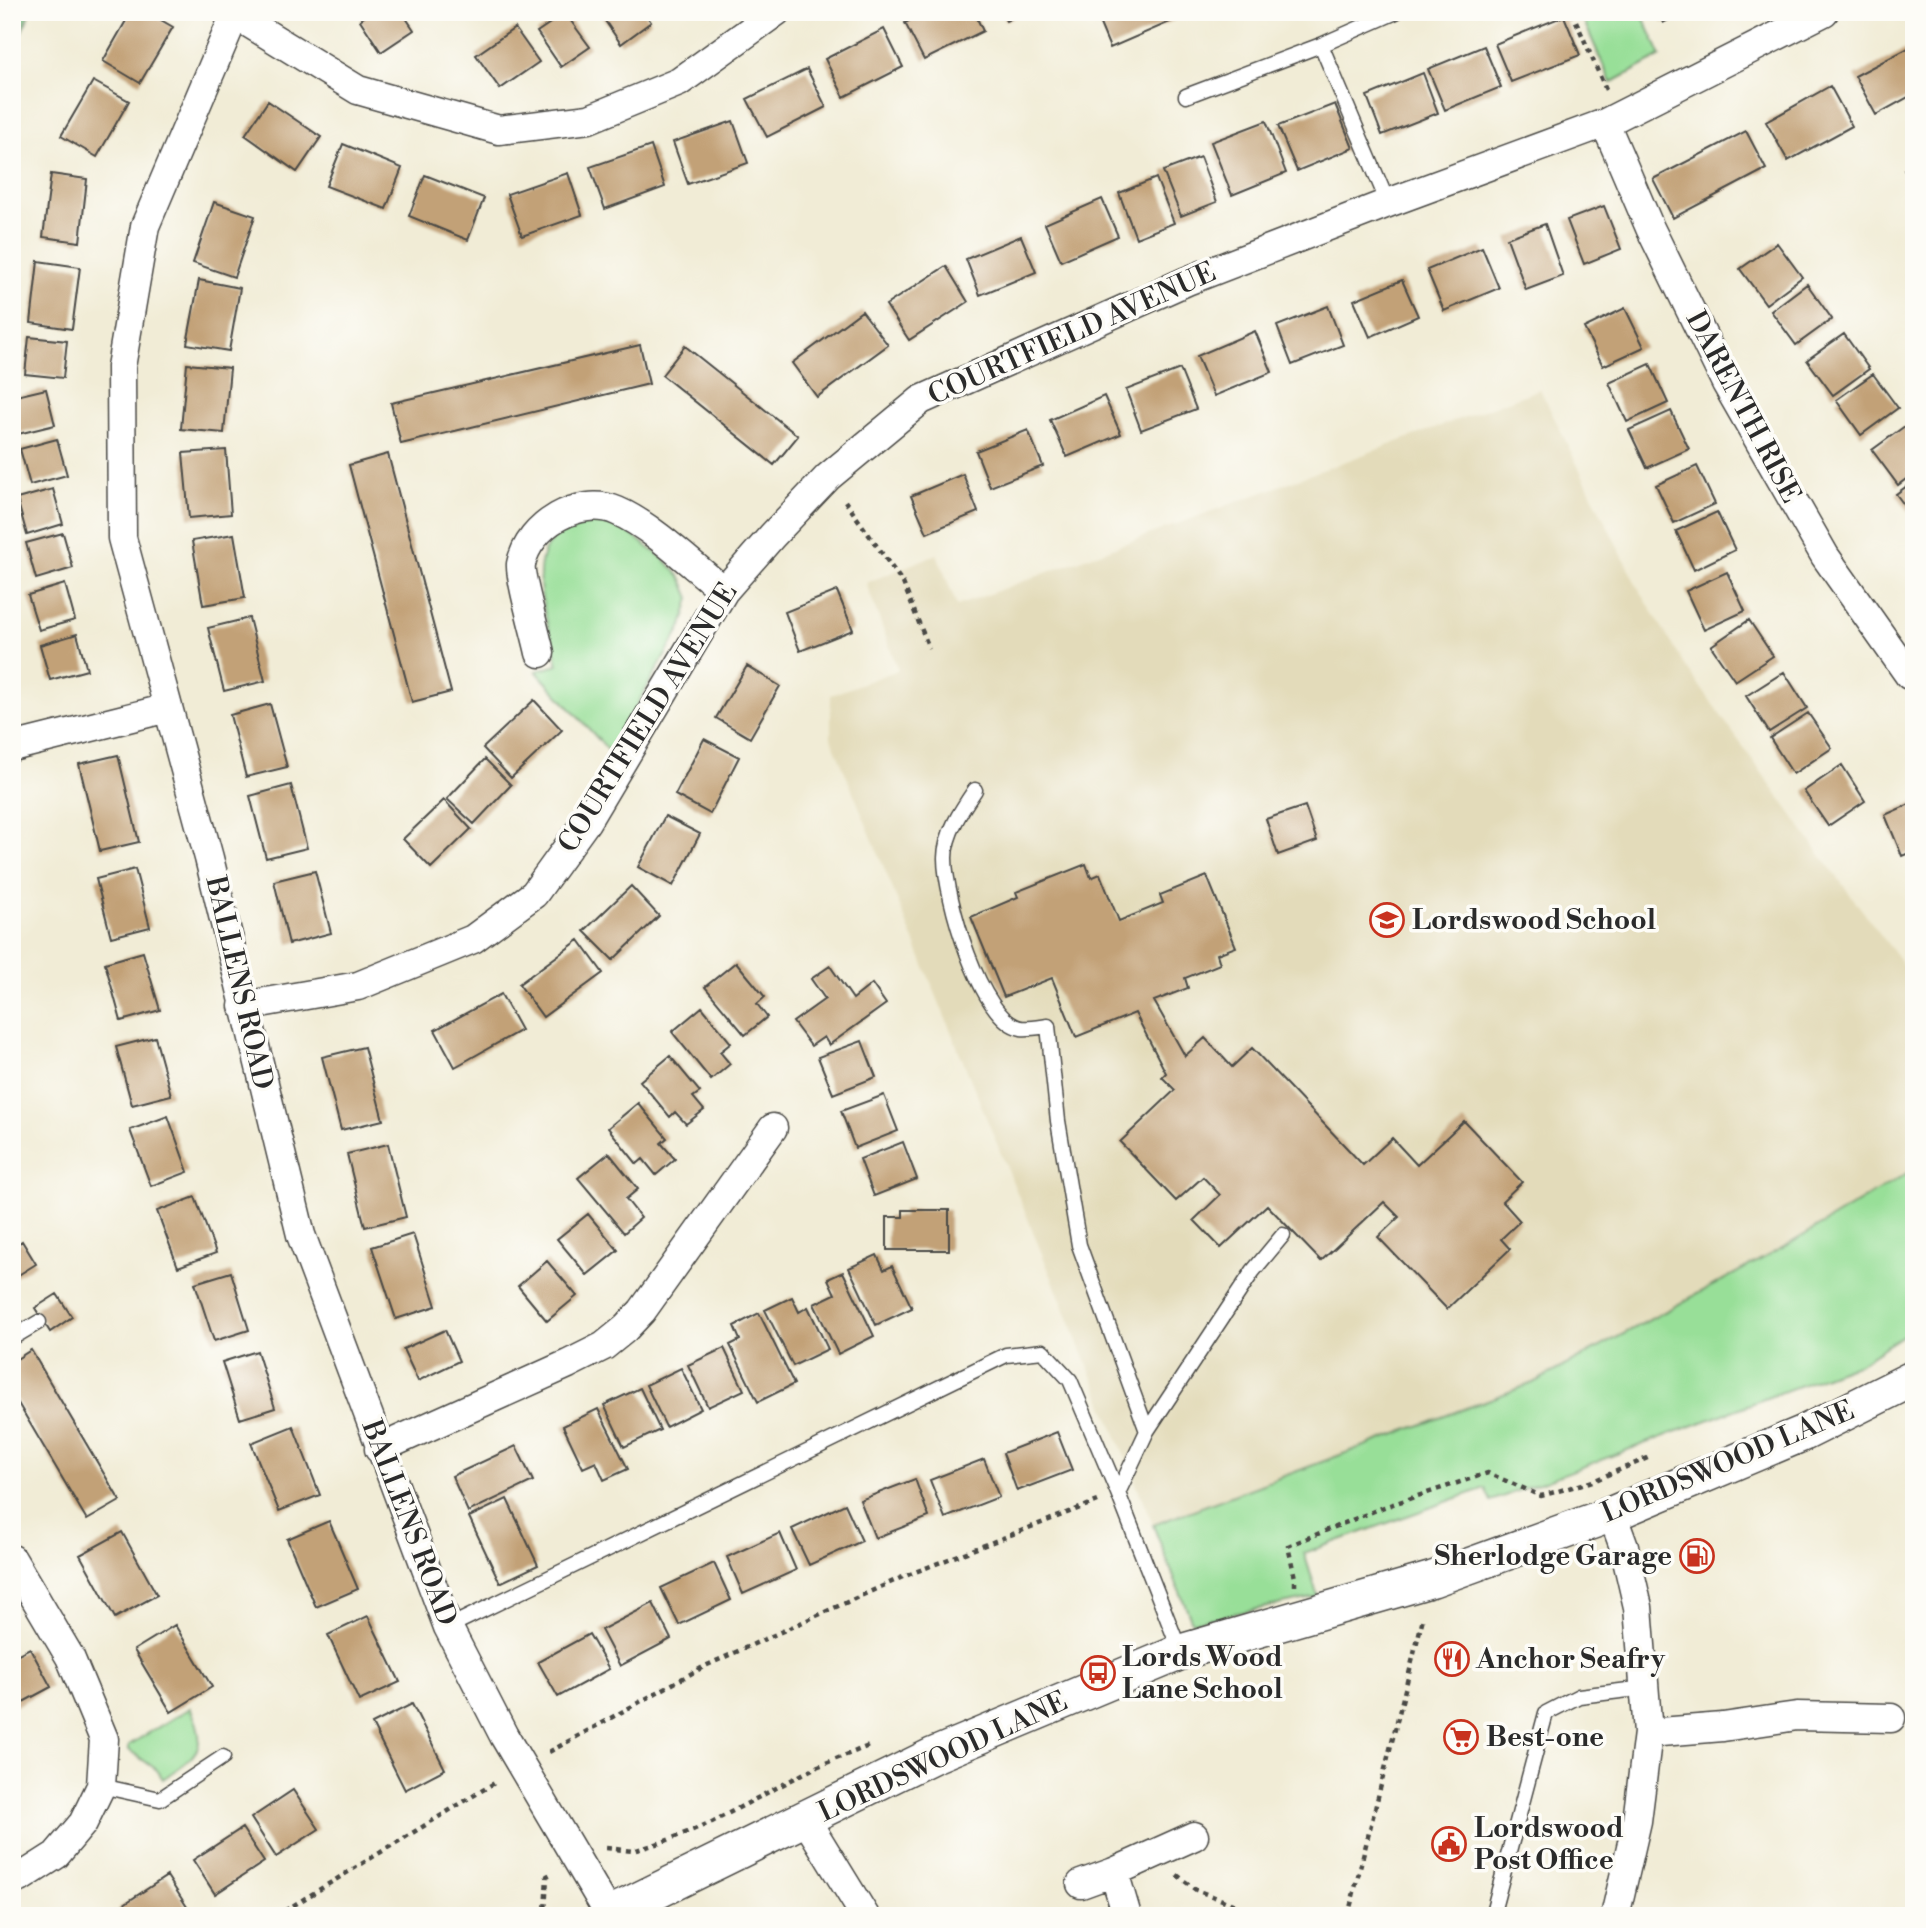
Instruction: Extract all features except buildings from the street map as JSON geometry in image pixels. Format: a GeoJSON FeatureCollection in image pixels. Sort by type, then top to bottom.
{"type":"FeatureCollection","features":[{"type":"Feature","properties":{"kind":"street"},"geometry":{"type":"LineString","coordinates":[[235,13],[358,90],[499,130],[589,119],[679,82],[776,12]]}},
{"type":"Feature","properties":{"kind":"street","name":"COURTFIELD AVENUE"},"geometry":{"type":"LineString","coordinates":[[243,1006],[358,986],[473,939],[534,894],[586,822],[724,591],[828,477],[921,400],[1187,281],[1612,120],[1824,12]]}},
{"type":"Feature","properties":{"kind":"street","name":"BALLENS ROAD"},"geometry":{"type":"LineString","coordinates":[[235,13],[145,226],[121,367],[122,538],[209,858],[301,1235],[379,1449],[448,1627],[522,1767],[607,1915]]}},
{"type":"Feature","properties":{"kind":"street","name":"DARENTH RISE"},"geometry":{"type":"LineString","coordinates":[[1612,120],[1650,228],[1726,383],[1825,556],[1909,675]]}},
{"type":"Feature","properties":{"kind":"street"},"geometry":{"type":"LineString","coordinates":[[540,653],[520,566],[530,544],[558,515],[594,506],[616,510],[642,526],[724,591]]}},
{"type":"Feature","properties":{"kind":"street"},"geometry":{"type":"LineString","coordinates":[[12,747],[168,708]]}},
{"type":"Feature","properties":{"kind":"street"},"geometry":{"type":"LineString","coordinates":[[379,1449],[584,1357],[618,1335],[649,1303],[773,1128]]}},
{"type":"Feature","properties":{"kind":"street","name":"LORDSWOOD LANE"},"geometry":{"type":"LineString","coordinates":[[607,1915],[806,1820],[932,1756],[1181,1652],[1433,1579],[1612,1514],[1804,1433],[1914,1378]]}},
{"type":"Feature","properties":{"kind":"street"},"geometry":{"type":"LineString","coordinates":[[1612,1514],[1624,1547],[1638,1607],[1648,1734],[1637,1821],[1615,1916]]}},
{"type":"Feature","properties":{"kind":"street"},"geometry":{"type":"LineString","coordinates":[[12,1559],[70,1657],[104,1740],[101,1786],[83,1823],[56,1856],[12,1880]]}},
{"type":"Feature","properties":{"kind":"street"},"geometry":{"type":"LineString","coordinates":[[1648,1734],[1797,1716],[1891,1718]]}},
{"type":"Feature","properties":{"kind":"street"},"geometry":{"type":"LineString","coordinates":[[806,1820],[864,1916]]}},
{"type":"Feature","properties":{"kind":"street"},"geometry":{"type":"LineString","coordinates":[[1081,1884],[1194,1836]]}},
{"type":"Feature","properties":{"kind":"street"},"geometry":{"type":"LineString","coordinates":[[1114,1872],[1125,1901],[1127,1916]]}},
{"type":"Feature","properties":{"kind":"lane"},"geometry":{"type":"LineString","coordinates":[[1186,96],[1321,45],[1396,12]]}},
{"type":"Feature","properties":{"kind":"lane"},"geometry":{"type":"LineString","coordinates":[[1321,45],[1388,203]]}},
{"type":"Feature","properties":{"kind":"lane"},"geometry":{"type":"LineString","coordinates":[[975,790],[961,810],[945,857],[953,906],[975,977],[998,1013],[1020,1028],[1048,1026],[1058,1121],[1079,1245],[1147,1431]]}},
{"type":"Feature","properties":{"kind":"lane"},"geometry":{"type":"LineString","coordinates":[[1118,1493],[1147,1431],[1253,1271],[1283,1235]]}},
{"type":"Feature","properties":{"kind":"lane"},"geometry":{"type":"LineString","coordinates":[[12,1338],[39,1322]]}},
{"type":"Feature","properties":{"kind":"lane"},"geometry":{"type":"LineString","coordinates":[[448,1627],[1006,1355],[1042,1352],[1070,1380],[1181,1652]]}},
{"type":"Feature","properties":{"kind":"lane"},"geometry":{"type":"LineString","coordinates":[[1492,1916],[1546,1713],[1579,1696],[1645,1688]]}},
{"type":"Feature","properties":{"kind":"lane"},"geometry":{"type":"LineString","coordinates":[[101,1786],[160,1799],[223,1757]]}},
{"type":"Feature","properties":{"kind":"path"},"geometry":{"type":"LineString","coordinates":[[1572,12],[1612,120]]}},
{"type":"Feature","properties":{"kind":"path"},"geometry":{"type":"LineString","coordinates":[[828,477],[903,583],[929,648]]}},
{"type":"Feature","properties":{"kind":"path"},"geometry":{"type":"LineString","coordinates":[[1295,1589],[1288,1546],[1384,1507],[1488,1473],[1541,1496],[1593,1481],[1657,1455]]}},
{"type":"Feature","properties":{"kind":"path"},"geometry":{"type":"LineString","coordinates":[[276,1916],[522,1767],[705,1666],[905,1576],[1118,1493]]}},
{"type":"Feature","properties":{"kind":"path"},"geometry":{"type":"LineString","coordinates":[[1348,1916],[1433,1579]]}},
{"type":"Feature","properties":{"kind":"path"},"geometry":{"type":"LineString","coordinates":[[1160,1852],[1181,1880],[1196,1890],[1264,1916]]}},
{"type":"Feature","properties":{"kind":"path"},"geometry":{"type":"LineString","coordinates":[[541,1916],[545,1913],[547,1876]]}},
{"type":"Feature","properties":{"kind":"shaded area","name":"Lordswood School"},"geometry":{"type":"Polygon","coordinates":[[[1540,389],[1637,586],[1686,667],[1825,861],[1914,979],[1914,1169],[1786,1246],[1533,1383],[1153,1525],[831,738],[831,695],[898,670],[866,583],[937,554],[957,606],[1540,389]]]}},
{"type":"Feature","properties":{"kind":"green space"},"geometry":{"type":"Polygon","coordinates":[[[12,12],[31,12],[12,51],[12,12]]]}},
{"type":"Feature","properties":{"kind":"green space"},"geometry":{"type":"Polygon","coordinates":[[[1580,12],[1641,12],[1661,56],[1611,83],[1580,12]]]}},
{"type":"Feature","properties":{"kind":"green space"},"geometry":{"type":"Polygon","coordinates":[[[591,518],[624,529],[665,560],[682,579],[690,598],[682,626],[610,752],[536,671],[558,665],[542,600],[541,565],[545,551],[562,532],[591,518]]]}},
{"type":"Feature","properties":{"kind":"green space"},"geometry":{"type":"Polygon","coordinates":[[[1914,1169],[1914,1328],[1860,1363],[1491,1501],[1485,1488],[1304,1553],[1318,1597],[1192,1622],[1153,1525],[1533,1383],[1786,1246],[1914,1169]]]}},
{"type":"Feature","properties":{"kind":"green space"},"geometry":{"type":"Polygon","coordinates":[[[190,1708],[199,1733],[196,1750],[184,1764],[163,1779],[157,1770],[129,1750],[129,1745],[190,1708]]]}},
{"type":"Feature","properties":{"kind":"place","name":"Lordswood School"},"geometry":{"type":"Point","coordinates":[1387,920]}},
{"type":"Feature","properties":{"kind":"place","name":"Sherlodge Garage"},"geometry":{"type":"Point","coordinates":[1697,1556]}},
{"type":"Feature","properties":{"kind":"place","name":"Anchor Seafry"},"geometry":{"type":"Point","coordinates":[1452,1659]}},
{"type":"Feature","properties":{"kind":"place","name":"Lords Wood Lane School"},"geometry":{"type":"Point","coordinates":[1098,1673]}},
{"type":"Feature","properties":{"kind":"place","name":"Best-one"},"geometry":{"type":"Point","coordinates":[1461,1737]}},
{"type":"Feature","properties":{"kind":"place","name":"Lordswood Post Office"},"geometry":{"type":"Point","coordinates":[1449,1844]}}]}
